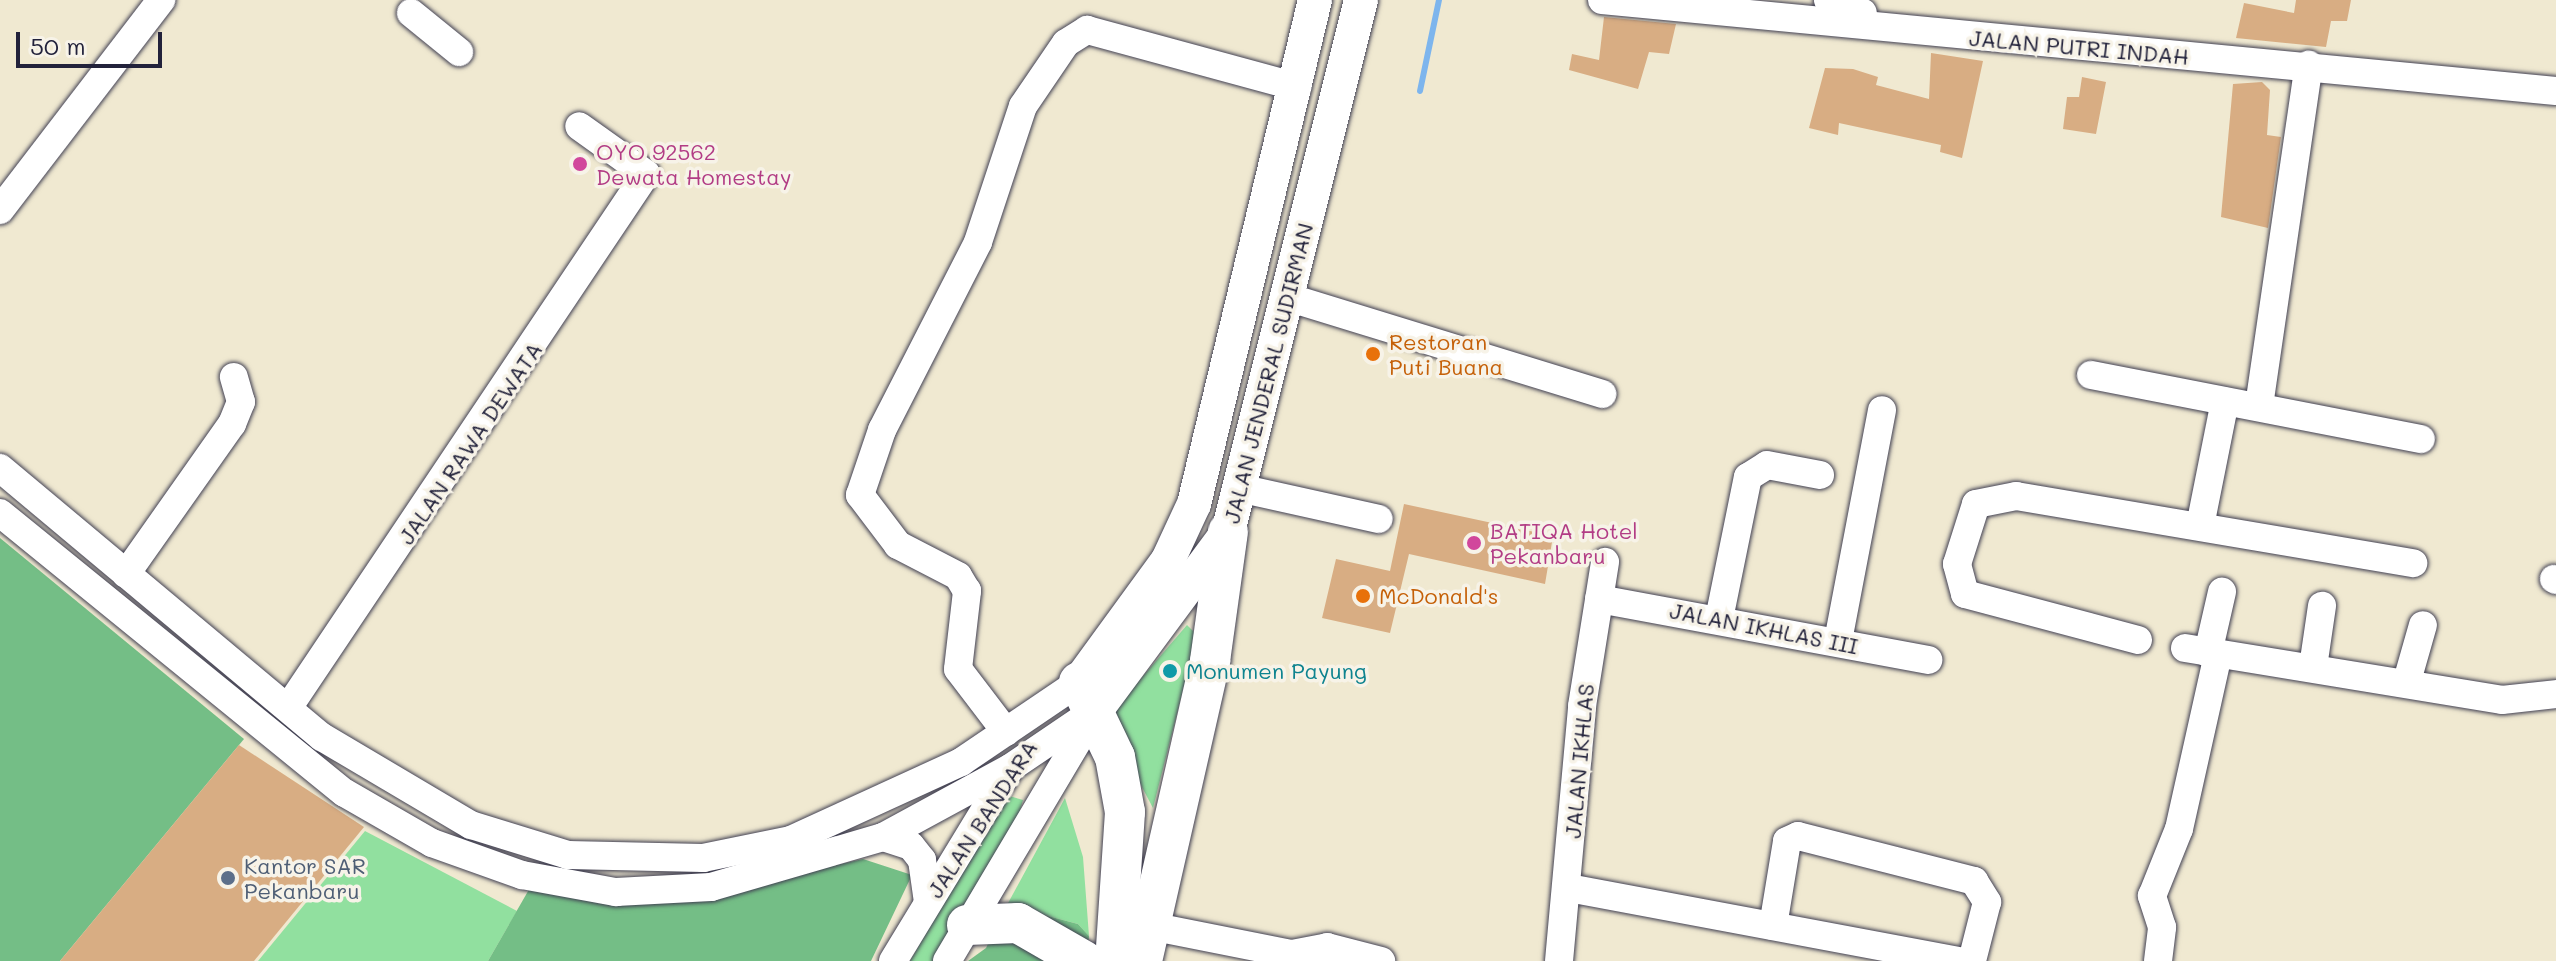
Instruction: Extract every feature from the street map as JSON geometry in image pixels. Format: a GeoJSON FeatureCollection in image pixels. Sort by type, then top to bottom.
{"type":"FeatureCollection","features":[{"type":"Feature","properties":{"kind":"highway"},"geometry":{"type":"LineString","coordinates":[[1146,944],[1210,661],[1228,532]]}},
{"type":"Feature","properties":{"kind":"highway"},"geometry":{"type":"LineString","coordinates":[[1088,695],[1115,757],[1127,841],[1115,961]]}},
{"type":"Feature","properties":{"kind":"highway"},"geometry":{"type":"LineString","coordinates":[[967,925],[1018,923],[1084,961]]}},
{"type":"Feature","properties":{"kind":"main road","name":"JALAN JENDERAL SUDIRMAN"},"geometry":{"type":"LineString","coordinates":[[1088,695],[1168,560],[1194,504],[1297,87],[1315,0]]}},
{"type":"Feature","properties":{"kind":"main road","name":"JALAN JENDERAL SUDIRMAN"},"geometry":{"type":"LineString","coordinates":[[1088,695],[1228,532],[1361,0]]}},
{"type":"Feature","properties":{"kind":"street"},"geometry":{"type":"LineString","coordinates":[[0,210],[161,0]]}},
{"type":"Feature","properties":{"kind":"street","name":"JALAN PUTRI INDAH"},"geometry":{"type":"LineString","coordinates":[[1602,0],[1863,14],[2556,91]]}},
{"type":"Feature","properties":{"kind":"street"},"geometry":{"type":"LineString","coordinates":[[1828,0],[1863,14]]}},
{"type":"Feature","properties":{"kind":"street"},"geometry":{"type":"LineString","coordinates":[[408,4],[459,52]]}},
{"type":"Feature","properties":{"kind":"street"},"geometry":{"type":"LineString","coordinates":[[1006,732],[958,669],[967,591],[958,576],[898,545],[860,495],[882,430],[978,242],[1023,106],[1077,34],[1099,29],[1297,87]]}},
{"type":"Feature","properties":{"kind":"street"},"geometry":{"type":"LineString","coordinates":[[2259,406],[2309,65]]}},
{"type":"Feature","properties":{"kind":"street","name":"JALAN RAWA DEWATA"},"geometry":{"type":"LineString","coordinates":[[288,708],[646,174],[579,126]]}},
{"type":"Feature","properties":{"kind":"street"},"geometry":{"type":"LineString","coordinates":[[1287,297],[1602,394]]}},
{"type":"Feature","properties":{"kind":"street"},"geometry":{"type":"LineString","coordinates":[[2091,375],[2421,439]]}},
{"type":"Feature","properties":{"kind":"street"},"geometry":{"type":"LineString","coordinates":[[126,574],[232,424],[241,402],[234,377]]}},
{"type":"Feature","properties":{"kind":"street"},"geometry":{"type":"LineString","coordinates":[[2200,526],[2225,401]]}},
{"type":"Feature","properties":{"kind":"street"},"geometry":{"type":"LineString","coordinates":[[1838,641],[1882,410]]}},
{"type":"Feature","properties":{"kind":"street"},"geometry":{"type":"LineString","coordinates":[[1719,619],[1748,477],[1767,465],[1820,475]]}},
{"type":"Feature","properties":{"kind":"street"},"geometry":{"type":"LineString","coordinates":[[0,468],[288,708],[420,800],[471,825],[530,848],[617,860],[703,858],[791,840],[911,789],[1006,732],[1088,695]]}},
{"type":"Feature","properties":{"kind":"street"},"geometry":{"type":"LineString","coordinates":[[1239,488],[1379,519]]}},
{"type":"Feature","properties":{"kind":"street"},"geometry":{"type":"LineString","coordinates":[[2138,640],[1965,594],[1956,579],[1970,513],[2000,495],[2413,563]]}},
{"type":"Feature","properties":{"kind":"street"},"geometry":{"type":"LineString","coordinates":[[0,513],[345,793],[432,843],[522,875],[663,893],[711,887],[883,837],[1010,768],[1088,695]]}},
{"type":"Feature","properties":{"kind":"street","name":"JALAN IKHLAS"},"geometry":{"type":"LineString","coordinates":[[1559,961],[1569,888],[1582,706],[1605,562]]}},
{"type":"Feature","properties":{"kind":"street"},"geometry":{"type":"LineString","coordinates":[[2158,961],[2162,927],[2152,896],[2179,829],[2204,652],[2222,592]]}},
{"type":"Feature","properties":{"kind":"street"},"geometry":{"type":"LineString","coordinates":[[133,622],[152,597]]}},
{"type":"Feature","properties":{"kind":"street","name":"JALAN IKHLAS III"},"geometry":{"type":"LineString","coordinates":[[1599,599],[1928,660]]}},
{"type":"Feature","properties":{"kind":"street"},"geometry":{"type":"LineString","coordinates":[[2313,667],[2322,606]]}},
{"type":"Feature","properties":{"kind":"street"},"geometry":{"type":"LineString","coordinates":[[2407,681],[2423,625]]}},
{"type":"Feature","properties":{"kind":"street"},"geometry":{"type":"LineString","coordinates":[[2204,652],[2407,681],[2502,700],[2556,694]]}},
{"type":"Feature","properties":{"kind":"street","name":"JALAN BANDARA"},"geometry":{"type":"LineString","coordinates":[[947,961],[1088,695]]}},
{"type":"Feature","properties":{"kind":"street","name":"JALAN BANDARA"},"geometry":{"type":"LineString","coordinates":[[893,961],[1010,768]]}},
{"type":"Feature","properties":{"kind":"street"},"geometry":{"type":"LineString","coordinates":[[1773,926],[1787,841],[1798,836],[1974,881],[1987,902],[1972,961]]}},
{"type":"Feature","properties":{"kind":"street"},"geometry":{"type":"LineString","coordinates":[[883,837],[911,846],[922,860],[928,902]]}},
{"type":"Feature","properties":{"kind":"street"},"geometry":{"type":"LineString","coordinates":[[1569,888],[1958,961]]}},
{"type":"Feature","properties":{"kind":"street"},"geometry":{"type":"LineString","coordinates":[[1146,944],[1292,954],[1327,947],[1381,961]]}},
{"type":"Feature","properties":{"kind":"green space"},"geometry":{"type":"Polygon","coordinates":[[[0,538],[244,739],[60,961],[0,961],[0,538]]]}},
{"type":"Feature","properties":{"kind":"green space"},"geometry":{"type":"Polygon","coordinates":[[[1187,625],[1197,635],[1153,808],[1106,719],[1187,625]]]}},
{"type":"Feature","properties":{"kind":"green space"},"geometry":{"type":"Polygon","coordinates":[[[1006,795],[1023,800],[1019,814],[933,961],[910,961],[1006,795]]]}},
{"type":"Feature","properties":{"kind":"green space"},"geometry":{"type":"Polygon","coordinates":[[[1065,798],[1083,857],[1089,936],[1078,924],[1007,905],[1065,798]]]}},
{"type":"Feature","properties":{"kind":"green space"},"geometry":{"type":"Polygon","coordinates":[[[365,831],[517,911],[488,961],[258,961],[365,831]]]}},
{"type":"Feature","properties":{"kind":"green space"},"geometry":{"type":"Polygon","coordinates":[[[863,859],[912,875],[871,961],[488,961],[531,886],[688,899],[863,859]]]}},
{"type":"Feature","properties":{"kind":"green space"},"geometry":{"type":"Polygon","coordinates":[[[1007,905],[1078,924],[1089,936],[1087,961],[968,961],[986,948],[1007,905]]]}},
{"type":"Feature","properties":{"kind":"building"},"geometry":{"type":"Polygon","coordinates":[[[2296,0],[2351,0],[2347,21],[2331,21],[2326,47],[2236,38],[2244,3],[2294,13],[2296,0]]]}},
{"type":"Feature","properties":{"kind":"building"},"geometry":{"type":"Polygon","coordinates":[[[1604,17],[1676,24],[1669,54],[1649,52],[1638,89],[1569,70],[1572,54],[1599,60],[1604,17]]]}},
{"type":"Feature","properties":{"kind":"building"},"geometry":{"type":"Polygon","coordinates":[[[1931,53],[1983,61],[1962,158],[1940,152],[1941,145],[1839,123],[1838,135],[1809,128],[1825,68],[1853,69],[1878,77],[1876,85],[1929,99],[1931,53]]]}},
{"type":"Feature","properties":{"kind":"building"},"geometry":{"type":"Polygon","coordinates":[[[2082,77],[2106,82],[2096,134],[2063,129],[2067,97],[2079,97],[2082,77]]]}},
{"type":"Feature","properties":{"kind":"building"},"geometry":{"type":"Polygon","coordinates":[[[2262,82],[2270,90],[2267,135],[2281,137],[2268,228],[2221,217],[2233,84],[2262,82]]]}},
{"type":"Feature","properties":{"kind":"building","name":"BATIQA Hotel Pekanbaru"},"geometry":{"type":"Polygon","coordinates":[[[1404,504],[1553,536],[1545,584],[1409,554],[1390,633],[1322,618],[1336,559],[1390,571],[1404,504]]]}},
{"type":"Feature","properties":{"kind":"building"},"geometry":{"type":"Polygon","coordinates":[[[239,745],[364,827],[254,961],[60,961],[239,745]]]}},
{"type":"Feature","properties":{"kind":"waterway"},"geometry":{"type":"LineString","coordinates":[[1420,91],[1439,0]]}},
{"type":"Feature","properties":{"kind":"place","name":"OYO 92562 Dewata Homestay"},"geometry":{"type":"Point","coordinates":[580,164]}},
{"type":"Feature","properties":{"kind":"place","name":"Restoran Puti Buana"},"geometry":{"type":"Point","coordinates":[1373,354]}},
{"type":"Feature","properties":{"kind":"place","name":"BATIQA Hotel Pekanbaru"},"geometry":{"type":"Point","coordinates":[1474,543]}},
{"type":"Feature","properties":{"kind":"place","name":"McDonald's"},"geometry":{"type":"Point","coordinates":[1363,596]}},
{"type":"Feature","properties":{"kind":"place","name":"Monumen Payung"},"geometry":{"type":"Point","coordinates":[1170,671]}},
{"type":"Feature","properties":{"kind":"place","name":"Kantor SAR Pekanbaru"},"geometry":{"type":"Point","coordinates":[228,878]}}]}
